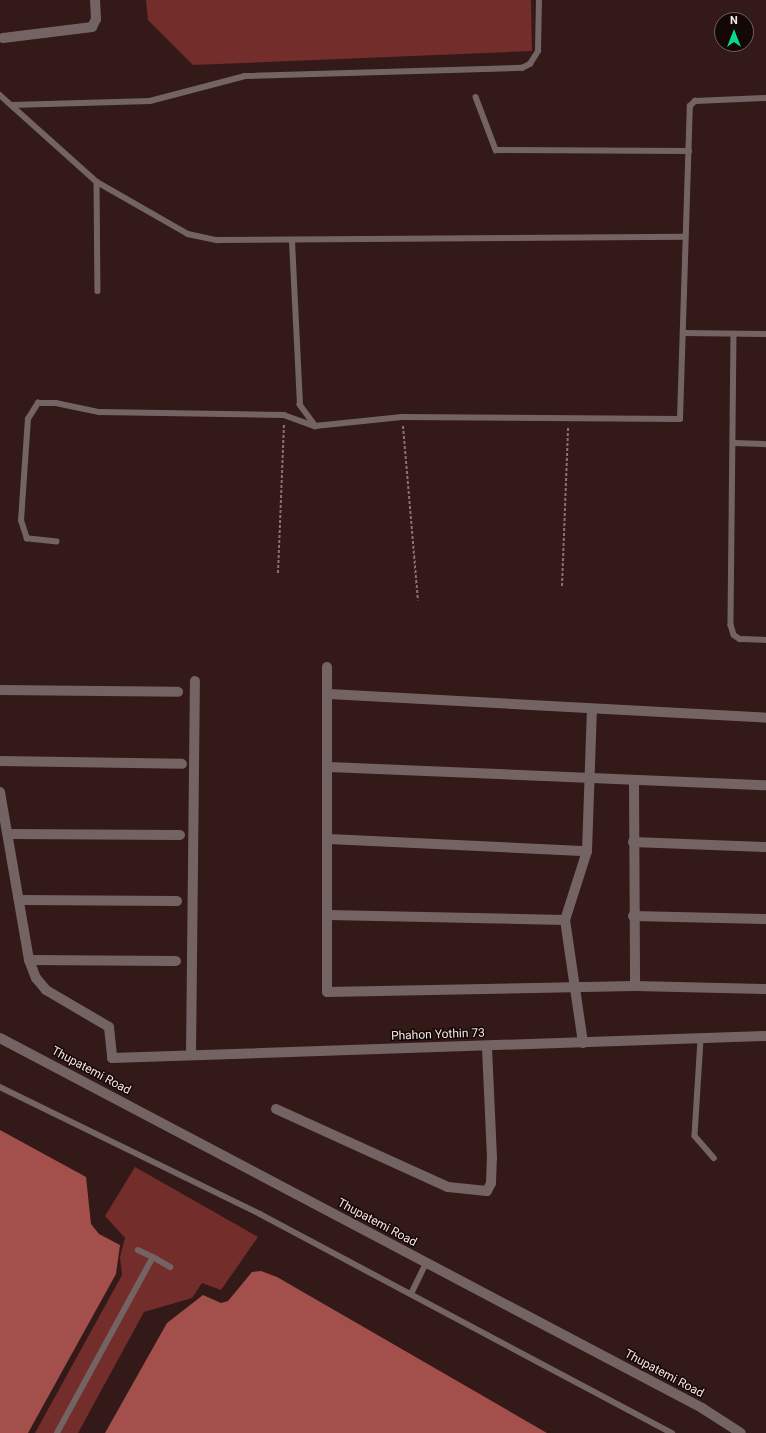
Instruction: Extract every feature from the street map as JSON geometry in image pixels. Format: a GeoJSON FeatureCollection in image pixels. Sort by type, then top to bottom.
{"type":"FeatureCollection","features":[{"type":"Feature","properties":{"kind":"street"},"geometry":{"type":"LineString","coordinates":[[3,38],[92,27],[96,19],[95,0]]}},
{"type":"Feature","properties":{"kind":"street"},"geometry":{"type":"LineString","coordinates":[[327,667],[329,694],[327,992],[635,986],[766,990]]}},
{"type":"Feature","properties":{"kind":"street"},"geometry":{"type":"LineString","coordinates":[[191,1055],[195,681]]}},
{"type":"Feature","properties":{"kind":"street"},"geometry":{"type":"LineString","coordinates":[[0,690],[178,692]]}},
{"type":"Feature","properties":{"kind":"street"},"geometry":{"type":"LineString","coordinates":[[329,694],[766,718]]}},
{"type":"Feature","properties":{"kind":"street"},"geometry":{"type":"LineString","coordinates":[[583,1043],[578,988],[565,920],[579,885],[587,851],[587,777],[592,709]]}},
{"type":"Feature","properties":{"kind":"street"},"geometry":{"type":"LineString","coordinates":[[0,762],[182,764]]}},
{"type":"Feature","properties":{"kind":"street"},"geometry":{"type":"LineString","coordinates":[[329,767],[766,785]]}},
{"type":"Feature","properties":{"kind":"street"},"geometry":{"type":"LineString","coordinates":[[634,780],[633,916],[635,986]]}},
{"type":"Feature","properties":{"kind":"street"},"geometry":{"type":"LineString","coordinates":[[0,792],[21,900],[29,960],[176,961]]}},
{"type":"Feature","properties":{"kind":"street"},"geometry":{"type":"LineString","coordinates":[[8,834],[180,835]]}},
{"type":"Feature","properties":{"kind":"street"},"geometry":{"type":"LineString","coordinates":[[329,839],[587,851]]}},
{"type":"Feature","properties":{"kind":"street"},"geometry":{"type":"LineString","coordinates":[[633,842],[766,847]]}},
{"type":"Feature","properties":{"kind":"street"},"geometry":{"type":"LineString","coordinates":[[21,900],[177,901]]}},
{"type":"Feature","properties":{"kind":"street"},"geometry":{"type":"LineString","coordinates":[[328,915],[565,920]]}},
{"type":"Feature","properties":{"kind":"street"},"geometry":{"type":"LineString","coordinates":[[633,916],[766,919]]}},
{"type":"Feature","properties":{"kind":"street","name":"Phahon Yothin 73"},"geometry":{"type":"LineString","coordinates":[[29,960],[36,978],[46,990],[109,1027],[112,1058],[701,1040],[766,1036]]}},
{"type":"Feature","properties":{"kind":"street","name":"Thupatemi Road"},"geometry":{"type":"LineString","coordinates":[[0,1038],[702,1408],[741,1433]]}},
{"type":"Feature","properties":{"kind":"street"},"geometry":{"type":"LineString","coordinates":[[276,1109],[448,1187],[487,1191],[491,1183],[492,1158],[487,1046]]}},
{"type":"Feature","properties":{"kind":"lane"},"geometry":{"type":"LineString","coordinates":[[12,105],[161,100],[219,80],[245,76],[522,68],[530,64],[538,51],[539,0]]}},
{"type":"Feature","properties":{"kind":"lane"},"geometry":{"type":"LineString","coordinates":[[0,95],[97,182],[188,234],[217,240],[685,237]]}},
{"type":"Feature","properties":{"kind":"lane"},"geometry":{"type":"LineString","coordinates":[[476,97],[496,150],[689,152]]}},
{"type":"Feature","properties":{"kind":"lane"},"geometry":{"type":"LineString","coordinates":[[57,542],[27,540],[21,521],[28,419],[38,404],[56,403],[99,412],[284,416],[315,426],[402,417],[569,420],[680,419],[684,333],[689,114],[695,101],[766,98]]}},
{"type":"Feature","properties":{"kind":"lane"},"geometry":{"type":"LineString","coordinates":[[97,182],[98,291]]}},
{"type":"Feature","properties":{"kind":"lane"},"geometry":{"type":"LineString","coordinates":[[292,240],[300,405],[315,426]]}},
{"type":"Feature","properties":{"kind":"lane"},"geometry":{"type":"LineString","coordinates":[[684,333],[766,334]]}},
{"type":"Feature","properties":{"kind":"lane"},"geometry":{"type":"LineString","coordinates":[[734,334],[731,625],[734,635],[740,639],[766,640]]}},
{"type":"Feature","properties":{"kind":"lane"},"geometry":{"type":"LineString","coordinates":[[733,443],[766,444]]}},
{"type":"Feature","properties":{"kind":"lane"},"geometry":{"type":"LineString","coordinates":[[701,1040],[695,1136],[714,1158]]}},
{"type":"Feature","properties":{"kind":"lane"},"geometry":{"type":"LineString","coordinates":[[0,1087],[95,1131],[411,1294],[672,1433]]}},
{"type":"Feature","properties":{"kind":"lane"},"geometry":{"type":"LineString","coordinates":[[138,1250],[170,1267]]}},
{"type":"Feature","properties":{"kind":"lane"},"geometry":{"type":"LineString","coordinates":[[57,1433],[153,1257]]}},
{"type":"Feature","properties":{"kind":"lane"},"geometry":{"type":"LineString","coordinates":[[411,1294],[426,1263]]}},
{"type":"Feature","properties":{"kind":"path"},"geometry":{"type":"LineString","coordinates":[[278,573],[284,416]]}},
{"type":"Feature","properties":{"kind":"path"},"geometry":{"type":"LineString","coordinates":[[402,417],[418,600]]}},
{"type":"Feature","properties":{"kind":"path"},"geometry":{"type":"LineString","coordinates":[[562,586],[569,420]]}},
{"type":"Feature","properties":{"kind":"shaded area"},"geometry":{"type":"Polygon","coordinates":[[[146,0],[531,0],[532,51],[193,65],[148,20],[146,0]]]}},
{"type":"Feature","properties":{"kind":"shaded area"},"geometry":{"type":"Polygon","coordinates":[[[0,1130],[86,1177],[91,1224],[99,1234],[120,1245],[116,1274],[28,1433],[0,1433],[0,1130]]]}},
{"type":"Feature","properties":{"kind":"shaded area"},"geometry":{"type":"Polygon","coordinates":[[[135,1167],[258,1237],[221,1290],[202,1283],[192,1298],[144,1312],[78,1433],[35,1433],[122,1275],[120,1257],[125,1238],[105,1216],[135,1167]]]}},
{"type":"Feature","properties":{"kind":"shaded area"},"geometry":{"type":"Polygon","coordinates":[[[261,1271],[277,1277],[547,1433],[105,1433],[167,1323],[203,1295],[221,1303],[228,1301],[252,1272],[261,1271]]]}}]}
